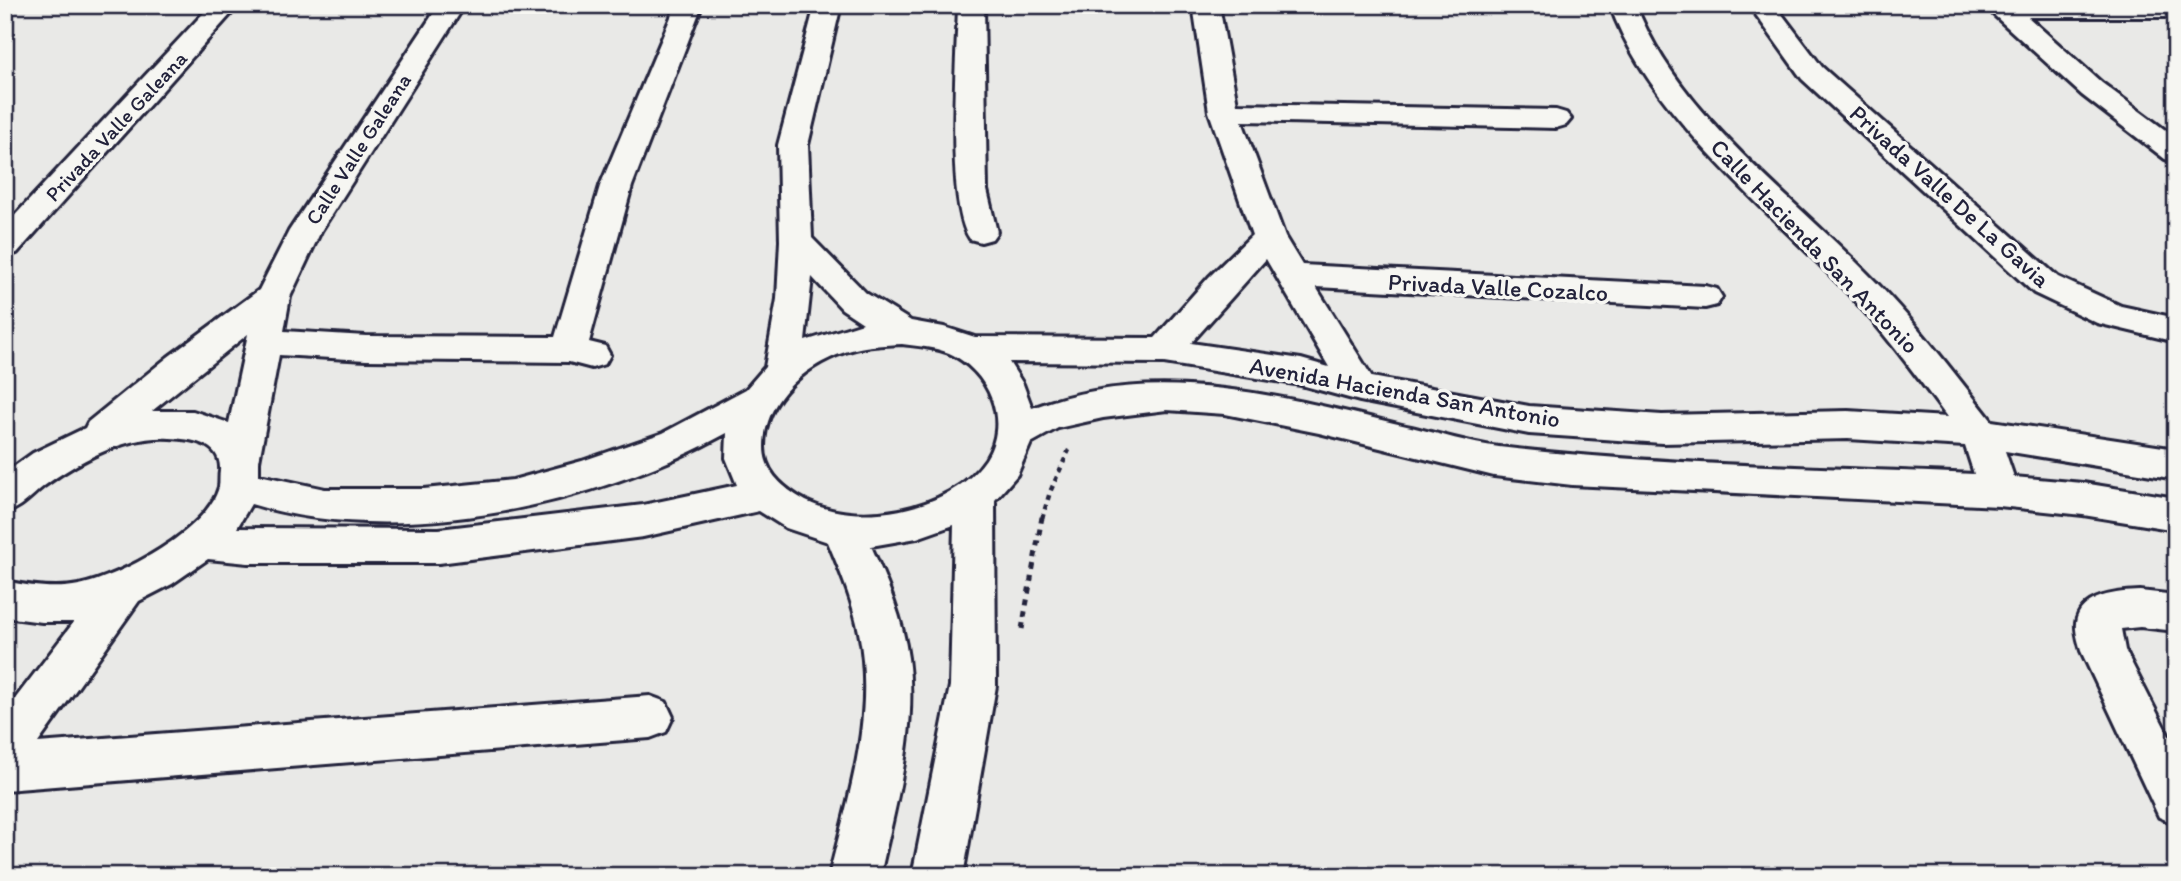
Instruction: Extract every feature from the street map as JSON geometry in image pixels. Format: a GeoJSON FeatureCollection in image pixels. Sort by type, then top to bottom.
{"type":"FeatureCollection","features":[{"type":"Feature","properties":{"kind":"street","name":"Privada Valle Galeana"},"geometry":{"type":"LineString","coordinates":[[5,246],[226,5]]}},
{"type":"Feature","properties":{"kind":"street","name":"Calle Valle Galeana"},"geometry":{"type":"LineString","coordinates":[[5,598],[39,606],[80,603],[124,589],[166,568],[201,542],[226,513],[240,473],[262,342],[273,297],[305,231],[452,5]]}},
{"type":"Feature","properties":{"kind":"street"},"geometry":{"type":"LineString","coordinates":[[262,342],[366,348],[580,352],[616,186],[689,5]]}},
{"type":"Feature","properties":{"kind":"street"},"geometry":{"type":"LineString","coordinates":[[5,498],[50,461],[92,440],[136,427],[177,424],[207,428],[229,441],[240,473],[280,497],[325,505],[424,505],[513,495],[588,475],[677,443],[770,385],[818,349],[859,336],[902,332],[940,338],[969,349],[1000,374],[1014,402],[1016,433],[1002,466],[975,495],[937,517],[891,529],[843,530],[800,517],[766,495],[747,465],[745,431],[770,385],[794,299],[796,241],[793,145],[828,5]]}},
{"type":"Feature","properties":{"kind":"street"},"geometry":{"type":"LineString","coordinates":[[971,5],[971,190],[981,232]]}},
{"type":"Feature","properties":{"kind":"street"},"geometry":{"type":"LineString","coordinates":[[1206,5],[1224,112],[1269,237],[1360,388]]}},
{"type":"Feature","properties":{"kind":"street","name":"Calle Hacienda San Antonio"},"geometry":{"type":"LineString","coordinates":[[1623,5],[1632,30],[1661,80],[1716,142],[1854,279],[1916,350],[1980,433],[1999,491]]}},
{"type":"Feature","properties":{"kind":"street","name":"Privada Valle De La Gavia"},"geometry":{"type":"LineString","coordinates":[[1762,5],[1812,73],[2046,285],[2078,304],[2121,320],[2176,330]]}},
{"type":"Feature","properties":{"kind":"street"},"geometry":{"type":"LineString","coordinates":[[2001,7],[2176,9]]}},
{"type":"Feature","properties":{"kind":"street"},"geometry":{"type":"LineString","coordinates":[[2001,7],[2092,89],[2170,145]]}},
{"type":"Feature","properties":{"kind":"street"},"geometry":{"type":"LineString","coordinates":[[1224,112],[1556,119]]}},
{"type":"Feature","properties":{"kind":"street"},"geometry":{"type":"LineString","coordinates":[[1164,351],[1221,285],[1269,237]]}},
{"type":"Feature","properties":{"kind":"street"},"geometry":{"type":"LineString","coordinates":[[796,241],[854,301],[902,332]]}},
{"type":"Feature","properties":{"kind":"street","name":"Privada Valle Cozalco"},"geometry":{"type":"LineString","coordinates":[[1292,275],[1705,297]]}},
{"type":"Feature","properties":{"kind":"street","name":"Calle Valle Galeana"},"geometry":{"type":"LineString","coordinates":[[92,440],[181,366],[273,297]]}},
{"type":"Feature","properties":{"kind":"street","name":"Avenida Hacienda San Antonio"},"geometry":{"type":"LineString","coordinates":[[969,349],[1164,351],[1301,372],[1360,388],[1529,420],[1662,429],[1848,425],[1980,433],[2176,464]]}},
{"type":"Feature","properties":{"kind":"street","name":"Avenida Hacienda San Antonio"},"geometry":{"type":"LineString","coordinates":[[1016,433],[1047,417],[1102,404],[1167,397],[1225,401],[1319,419],[1494,461],[1572,470],[1901,484],[1999,491],[2083,499],[2176,514]]}},
{"type":"Feature","properties":{"kind":"street"},"geometry":{"type":"LineString","coordinates":[[5,464],[50,461]]}},
{"type":"Feature","properties":{"kind":"street"},"geometry":{"type":"LineString","coordinates":[[201,542],[248,546],[439,546],[643,521],[766,495]]}},
{"type":"Feature","properties":{"kind":"street"},"geometry":{"type":"LineString","coordinates":[[937,876],[973,686],[975,495]]}},
{"type":"Feature","properties":{"kind":"street"},"geometry":{"type":"LineString","coordinates":[[843,530],[863,572],[879,631],[887,676],[880,765],[853,876]]}},
{"type":"Feature","properties":{"kind":"street"},"geometry":{"type":"LineString","coordinates":[[5,750],[124,589]]}},
{"type":"Feature","properties":{"kind":"street"},"geometry":{"type":"LineString","coordinates":[[2158,611],[2113,610],[2098,622],[2103,651],[2176,801]]}},
{"type":"Feature","properties":{"kind":"street"},"geometry":{"type":"LineString","coordinates":[[5,768],[650,718]]}},
{"type":"Feature","properties":{"kind":"path"},"geometry":{"type":"LineString","coordinates":[[1020,642],[1032,560],[1044,503],[1068,450],[1076,442]]}}]}
